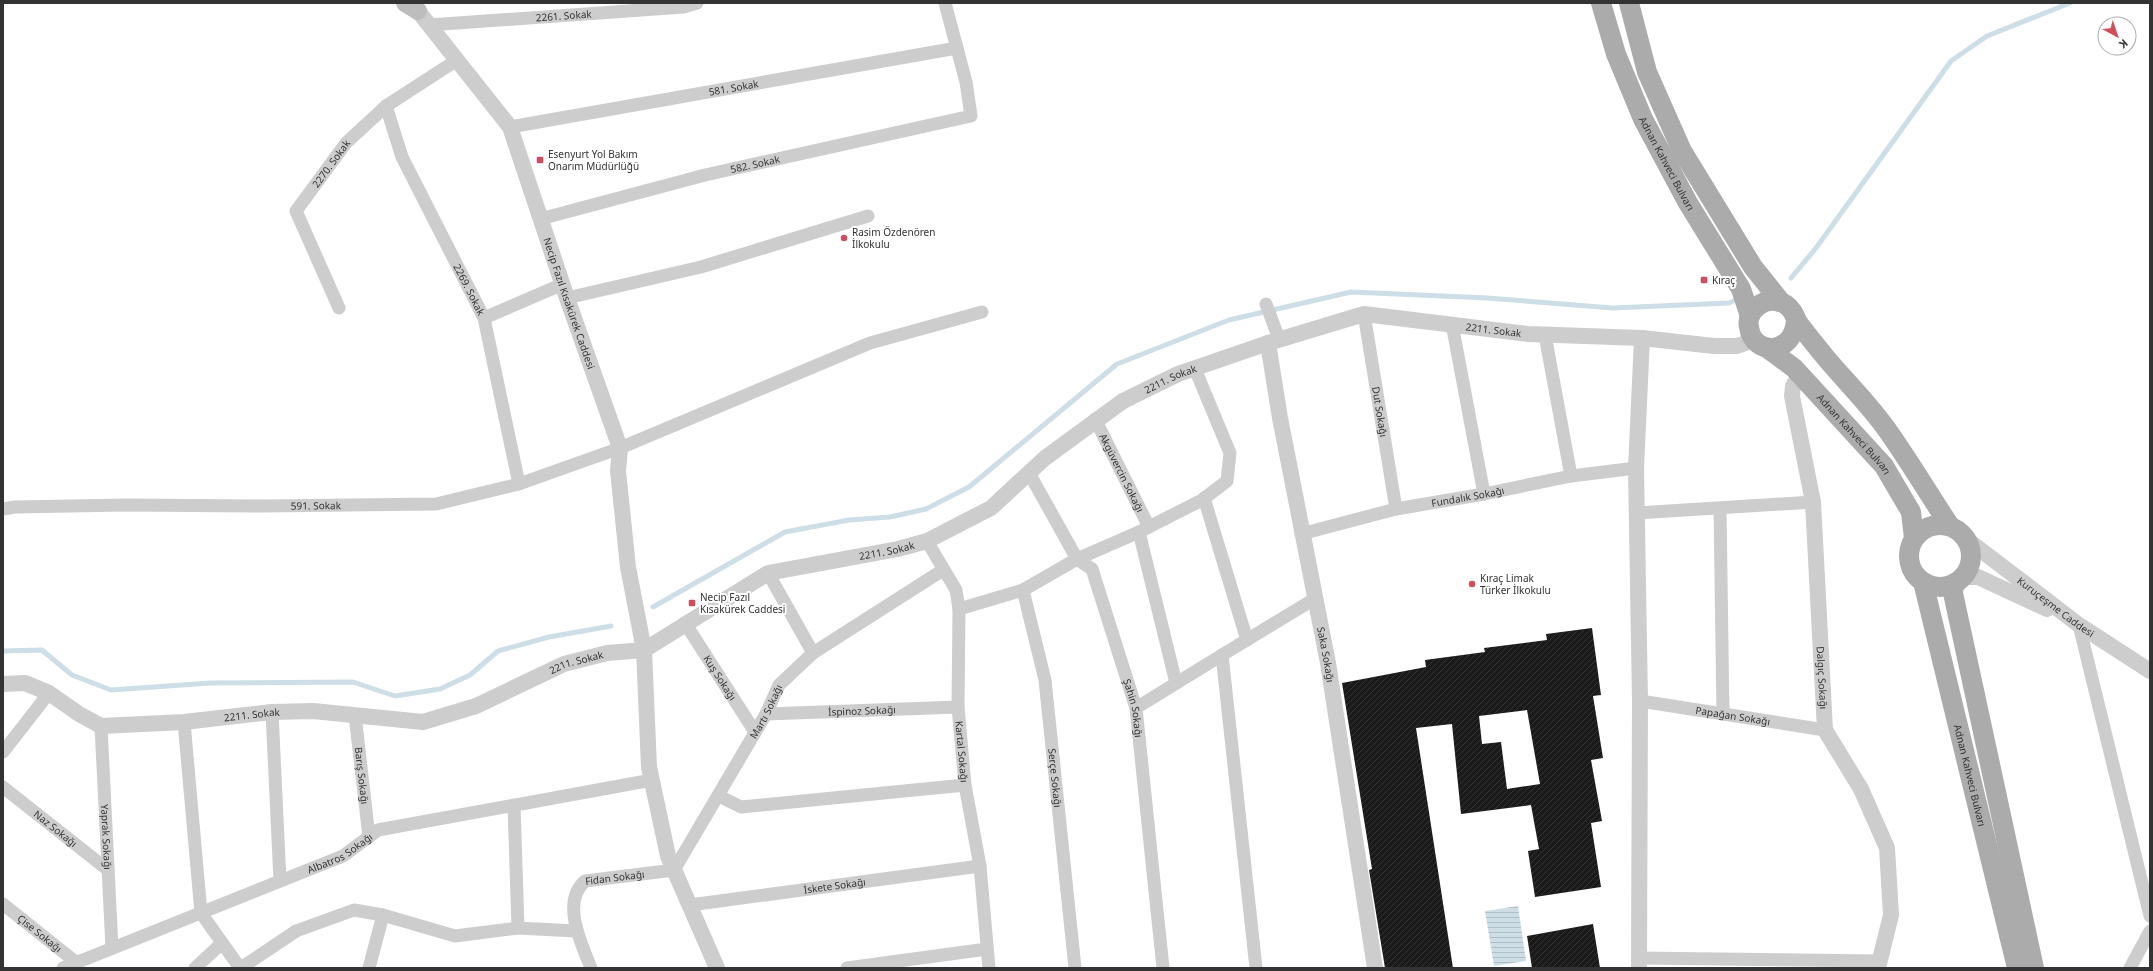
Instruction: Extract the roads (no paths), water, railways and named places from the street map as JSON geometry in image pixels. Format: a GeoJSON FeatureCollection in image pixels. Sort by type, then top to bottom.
{"type":"FeatureCollection","features":[{"type":"Feature","properties":{"kind":"main road","name":"Adnan Kahveci Bulvarı"},"geometry":{"type":"LineString","coordinates":[[1601,3],[1616,54],[1643,119],[1688,202],[1741,289],[1750,316]]}},
{"type":"Feature","properties":{"kind":"main road"},"geometry":{"type":"LineString","coordinates":[[1629,3],[1646,72],[1682,151],[1750,261],[1781,302],[1793,311],[1796,320],[1890,434],[1957,532],[1970,548],[1971,558],[1968,569],[1958,581],[1953,593],[2034,968]]}},
{"type":"Feature","properties":{"kind":"main road"},"geometry":{"type":"LineString","coordinates":[[1781,302],[1767,301],[1759,304],[1750,316],[1749,331],[1760,344],[1781,346],[1788,342],[1793,336],[1796,320]]}},
{"type":"Feature","properties":{"kind":"main road","name":"Adnan Kahveci Bulvarı"},"geometry":{"type":"LineString","coordinates":[[1760,344],[1800,374],[1884,466],[1911,512],[1914,538]]}},
{"type":"Feature","properties":{"kind":"main road"},"geometry":{"type":"LineString","coordinates":[[1957,532],[1930,527],[1921,531],[1914,538],[1910,547],[1909,557],[1916,575],[1923,582],[1933,586],[1943,587],[1958,581]]}},
{"type":"Feature","properties":{"kind":"main road","name":"Adnan Kahveci Bulvarı"},"geometry":{"type":"LineString","coordinates":[[1923,582],[2017,968]]}},
{"type":"Feature","properties":{"kind":"street","name":"2261. Sokak"},"geometry":{"type":"LineString","coordinates":[[429,25],[596,15],[684,7],[697,3]]}},
{"type":"Feature","properties":{"kind":"street"},"geometry":{"type":"LineString","coordinates":[[945,3],[957,48]]}},
{"type":"Feature","properties":{"kind":"street","name":"Necip Fazıl Kısakürek Caddesi"},"geometry":{"type":"LineString","coordinates":[[414,5],[510,127],[540,219],[620,448],[618,471],[628,567],[644,650],[649,767],[668,856],[690,905],[714,967]]}},
{"type":"Feature","properties":{"kind":"street","name":"582. Sokak"},"geometry":{"type":"LineString","coordinates":[[540,219],[705,175],[971,116],[966,82],[957,48]]}},
{"type":"Feature","properties":{"kind":"street","name":"581. Sokak"},"geometry":{"type":"LineString","coordinates":[[510,127],[957,48]]}},
{"type":"Feature","properties":{"kind":"street","name":"2270. Sokak"},"geometry":{"type":"LineString","coordinates":[[339,308],[296,211],[346,143],[386,106],[457,60]]}},
{"type":"Feature","properties":{"kind":"street","name":"2269. Sokak"},"geometry":{"type":"LineString","coordinates":[[386,106],[402,157],[484,318],[519,484]]}},
{"type":"Feature","properties":{"kind":"street"},"geometry":{"type":"LineString","coordinates":[[484,318],[565,291],[701,267],[868,216]]}},
{"type":"Feature","properties":{"kind":"street"},"geometry":{"type":"LineString","coordinates":[[1266,304],[1275,324],[1273,341]]}},
{"type":"Feature","properties":{"kind":"street","name":"591. Sokak"},"geometry":{"type":"LineString","coordinates":[[3,509],[15,507],[126,505],[263,506],[436,504],[519,484],[620,448],[870,343],[982,312]]}},
{"type":"Feature","properties":{"kind":"street","name":"2211. Sokak"},"geometry":{"type":"LineString","coordinates":[[101,726],[184,722],[272,712],[313,711],[423,722],[476,706],[564,664],[607,654],[644,650],[768,574],[898,549],[927,541],[991,508],[1029,473],[1095,419],[1123,401],[1178,374],[1273,341],[1364,314],[1545,335],[1642,338],[1714,346],[1760,344]]}},
{"type":"Feature","properties":{"kind":"street","name":"Dut Sokağı"},"geometry":{"type":"LineString","coordinates":[[1364,314],[1396,509]]}},
{"type":"Feature","properties":{"kind":"street"},"geometry":{"type":"LineString","coordinates":[[1452,324],[1484,494]]}},
{"type":"Feature","properties":{"kind":"street"},"geometry":{"type":"LineString","coordinates":[[1545,335],[1571,476]]}},
{"type":"Feature","properties":{"kind":"street"},"geometry":{"type":"LineString","coordinates":[[1642,338],[1636,468],[1640,701],[1639,963],[1878,964]]}},
{"type":"Feature","properties":{"kind":"street","name":"Saka Sokağı"},"geometry":{"type":"LineString","coordinates":[[1273,341],[1280,418],[1301,534],[1316,598],[1374,968]]}},
{"type":"Feature","properties":{"kind":"street"},"geometry":{"type":"LineString","coordinates":[[959,609],[1023,590],[1077,559],[1144,529],[1204,498],[1227,481],[1230,453],[1195,369]]}},
{"type":"Feature","properties":{"kind":"street","name":"Dalgıç Sokağı"},"geometry":{"type":"LineString","coordinates":[[1800,374],[1793,386],[1792,396],[1813,502],[1825,730],[1861,789],[1887,848],[1891,915],[1878,964]]}},
{"type":"Feature","properties":{"kind":"street","name":"Akgüvercin Sokağı"},"geometry":{"type":"LineString","coordinates":[[1095,419],[1144,529],[1176,683]]}},
{"type":"Feature","properties":{"kind":"street","name":"Fundalık Sokağı"},"geometry":{"type":"LineString","coordinates":[[1301,534],[1396,509],[1484,494],[1571,476],[1636,468]]}},
{"type":"Feature","properties":{"kind":"street","name":"Şahin Sokağı"},"geometry":{"type":"LineString","coordinates":[[1029,473],[1077,559],[1092,569],[1136,708],[1163,968]]}},
{"type":"Feature","properties":{"kind":"street"},"geometry":{"type":"LineString","coordinates":[[1204,498],[1247,640]]}},
{"type":"Feature","properties":{"kind":"street"},"geometry":{"type":"LineString","coordinates":[[1637,513],[1813,502]]}},
{"type":"Feature","properties":{"kind":"street"},"geometry":{"type":"LineString","coordinates":[[1720,509],[1723,714]]}},
{"type":"Feature","properties":{"kind":"street","name":"Kuruçeşme Caddesi"},"geometry":{"type":"LineString","coordinates":[[1957,532],[2079,624],[2150,671]]}},
{"type":"Feature","properties":{"kind":"street","name":"Kartal Sokağı"},"geometry":{"type":"LineString","coordinates":[[927,541],[956,590],[959,609],[958,707],[965,785],[980,866],[989,968]]}},
{"type":"Feature","properties":{"kind":"street","name":"Martı Sokağı"},"geometry":{"type":"LineString","coordinates":[[674,870],[766,714],[779,685],[813,653],[943,570]]}},
{"type":"Feature","properties":{"kind":"street"},"geometry":{"type":"LineString","coordinates":[[768,574],[813,653]]}},
{"type":"Feature","properties":{"kind":"street"},"geometry":{"type":"LineString","coordinates":[[1958,581],[1978,577],[2079,624],[2150,916]]}},
{"type":"Feature","properties":{"kind":"street","name":"Serçe Sokağı"},"geometry":{"type":"LineString","coordinates":[[1023,590],[1045,680],[1075,968]]}},
{"type":"Feature","properties":{"kind":"street"},"geometry":{"type":"LineString","coordinates":[[1136,708],[1316,598]]}},
{"type":"Feature","properties":{"kind":"street","name":"Kuş Sokağı"},"geometry":{"type":"LineString","coordinates":[[685,624],[755,732]]}},
{"type":"Feature","properties":{"kind":"street"},"geometry":{"type":"LineString","coordinates":[[1222,656],[1256,968]]}},
{"type":"Feature","properties":{"kind":"street"},"geometry":{"type":"LineString","coordinates":[[3,684],[25,683],[49,693],[101,726]]}},
{"type":"Feature","properties":{"kind":"street"},"geometry":{"type":"LineString","coordinates":[[3,752],[49,693]]}},
{"type":"Feature","properties":{"kind":"street","name":"Papağan Sokağı"},"geometry":{"type":"LineString","coordinates":[[1640,701],[1825,730]]}},
{"type":"Feature","properties":{"kind":"street","name":"İspinoz Sokağı"},"geometry":{"type":"LineString","coordinates":[[766,714],[958,707]]}},
{"type":"Feature","properties":{"kind":"street"},"geometry":{"type":"LineString","coordinates":[[272,712],[280,881]]}},
{"type":"Feature","properties":{"kind":"street","name":"Barış Sokağı"},"geometry":{"type":"LineString","coordinates":[[355,715],[369,837]]}},
{"type":"Feature","properties":{"kind":"street"},"geometry":{"type":"LineString","coordinates":[[184,722],[201,913],[241,968],[296,931],[354,910],[383,914],[455,936],[518,928],[576,931]]}},
{"type":"Feature","properties":{"kind":"street","name":"Yaprak Sokağı"},"geometry":{"type":"LineString","coordinates":[[101,726],[112,948]]}},
{"type":"Feature","properties":{"kind":"street","name":"Albatros Sokağı"},"geometry":{"type":"LineString","coordinates":[[63,968],[343,856],[378,830],[652,780]]}},
{"type":"Feature","properties":{"kind":"street"},"geometry":{"type":"LineString","coordinates":[[719,796],[741,807],[965,785]]}},
{"type":"Feature","properties":{"kind":"street","name":"Naz Sokağı"},"geometry":{"type":"LineString","coordinates":[[3,787],[108,870]]}},
{"type":"Feature","properties":{"kind":"street"},"geometry":{"type":"LineString","coordinates":[[514,805],[518,928]]}},
{"type":"Feature","properties":{"kind":"street","name":"İskete Sokağı"},"geometry":{"type":"LineString","coordinates":[[690,905],[980,866]]}},
{"type":"Feature","properties":{"kind":"street","name":"Fidan Sokağı"},"geometry":{"type":"LineString","coordinates":[[591,968],[576,931],[573,898],[577,888],[585,881],[674,870]]}},
{"type":"Feature","properties":{"kind":"street","name":"Çise Sokağı"},"geometry":{"type":"LineString","coordinates":[[3,904],[77,963]]}},
{"type":"Feature","properties":{"kind":"street"},"geometry":{"type":"LineString","coordinates":[[369,968],[383,914]]}},
{"type":"Feature","properties":{"kind":"street"},"geometry":{"type":"LineString","coordinates":[[2131,967],[2150,931]]}},
{"type":"Feature","properties":{"kind":"street"},"geometry":{"type":"LineString","coordinates":[[195,968],[222,943]]}},
{"type":"Feature","properties":{"kind":"street"},"geometry":{"type":"LineString","coordinates":[[847,968],[987,949]]}},
{"type":"Feature","properties":{"kind":"waterway"},"geometry":{"type":"LineString","coordinates":[[1791,278],[1816,248],[1951,61],[1987,36],[2070,3]]}},
{"type":"Feature","properties":{"kind":"waterway"},"geometry":{"type":"LineString","coordinates":[[653,607],[785,532],[849,520],[890,517],[926,509],[969,487],[1117,364],[1229,320],[1351,292],[1487,298],[1613,308],[1729,303],[1740,298]]}},
{"type":"Feature","properties":{"kind":"waterway"},"geometry":{"type":"LineString","coordinates":[[3,651],[42,650],[72,675],[111,690],[210,683],[353,682],[395,696],[440,689],[470,675],[498,651],[549,637],[611,626]]}},
{"type":"Feature","properties":{"kind":"place","name":"Esenyurt Yol Bakım Onarım Müdürlüğü"},"geometry":{"type":"Point","coordinates":[540,160]}},
{"type":"Feature","properties":{"kind":"place","name":"Rasim Özdenören İlkokulu"},"geometry":{"type":"Point","coordinates":[844,238]}},
{"type":"Feature","properties":{"kind":"place","name":"Kıraç"},"geometry":{"type":"Point","coordinates":[1704,280]}},
{"type":"Feature","properties":{"kind":"place","name":"Kıraç Limak Türker İlkokulu"},"geometry":{"type":"Point","coordinates":[1472,584]}},
{"type":"Feature","properties":{"kind":"place","name":"Necip Fazıl Kısakürek Caddesi"},"geometry":{"type":"Point","coordinates":[692,603]}}]}
